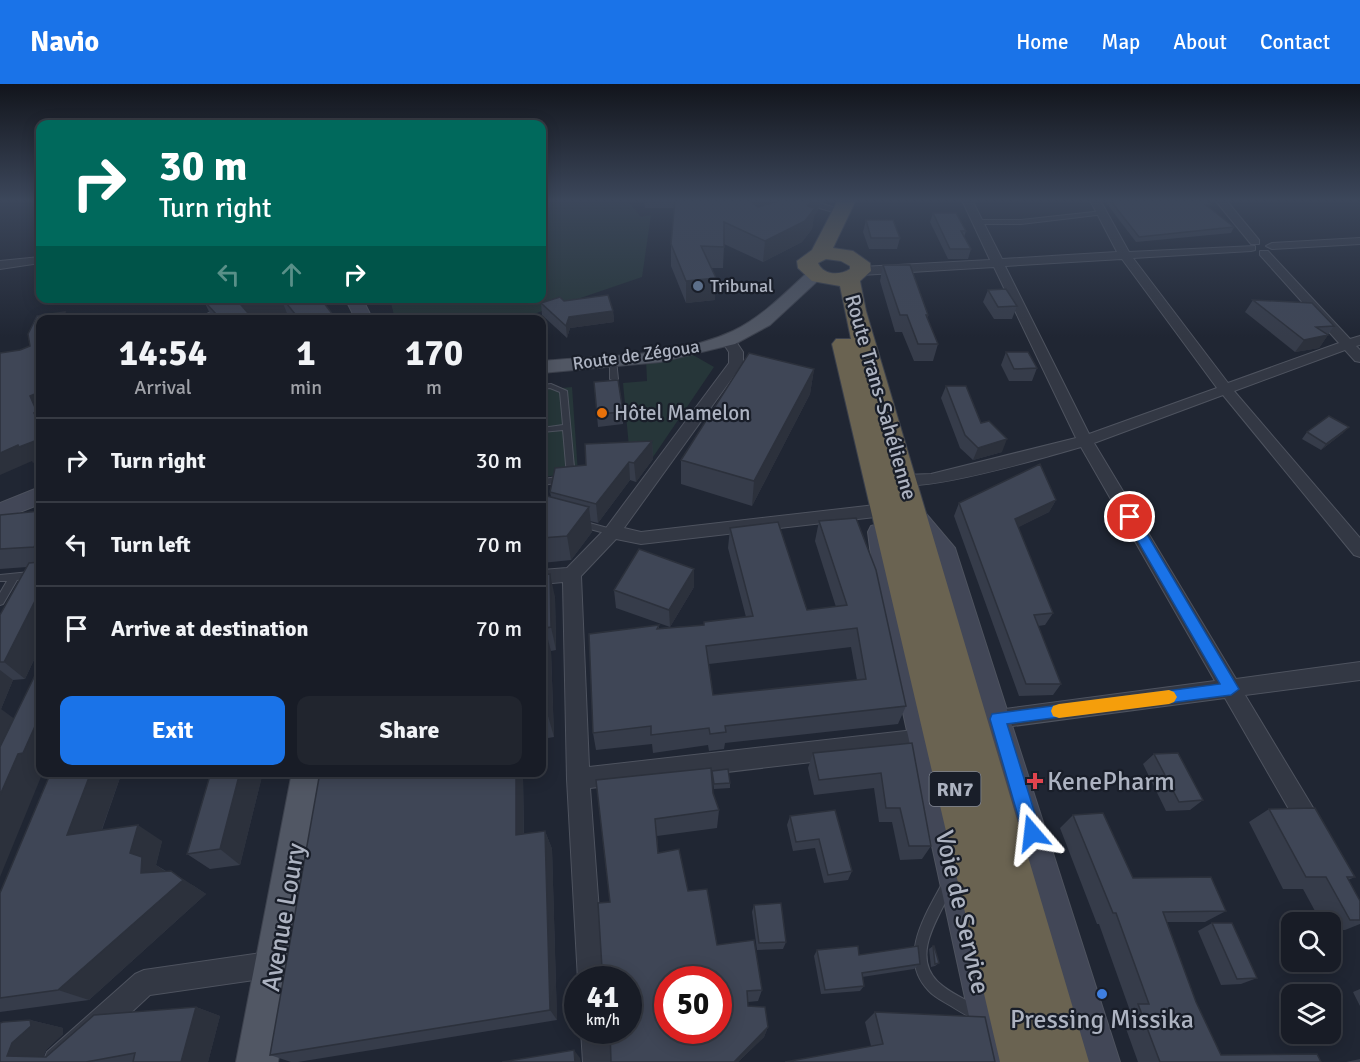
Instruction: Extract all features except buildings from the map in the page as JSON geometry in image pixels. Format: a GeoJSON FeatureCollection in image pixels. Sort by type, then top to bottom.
{"type":"FeatureCollection","features":[{"type":"Feature","properties":{"kind":"highway"},"geometry":{"type":"LineString","coordinates":[[830,246],[837,260]]}},
{"type":"Feature","properties":{"kind":"highway"},"geometry":{"type":"LineString","coordinates":[[837,260],[844,246]]}},
{"type":"Feature","properties":{"kind":"highway","name":"Route Trans-Sahélienne"},"geometry":{"type":"LineString","coordinates":[[837,260],[897,506]]}},
{"type":"Feature","properties":{"kind":"highway","name":"Route Trans-Sahélienne"},"geometry":{"type":"LineString","coordinates":[[837,260],[855,311],[897,506]]}},
{"type":"Feature","properties":{"kind":"highway","name":"RN7"},"geometry":{"type":"LineString","coordinates":[[897,506],[1024,1062]]}},
{"type":"Feature","properties":{"kind":"highway","name":"RN7"},"geometry":{"type":"LineString","coordinates":[[897,506],[1065,1062]]}},
{"type":"Feature","properties":{"kind":"main road","name":"Route de Zégoua"},"geometry":{"type":"LineString","coordinates":[[546,367],[613,369],[728,340],[783,306],[837,260]]}},
{"type":"Feature","properties":{"kind":"main road","name":"Route de Zégoua"},"geometry":{"type":"LineString","coordinates":[[546,356],[657,343],[718,329],[739,320],[837,260]]}},
{"type":"Feature","properties":{"kind":"main road"},"geometry":{"type":"LineString","coordinates":[[0,512],[36,497]]}},
{"type":"Feature","properties":{"kind":"main road"},"geometry":{"type":"LineString","coordinates":[[897,506],[944,548],[1101,1062]]}},
{"type":"Feature","properties":{"kind":"main road","name":"Voie de Service"},"geometry":{"type":"LineString","coordinates":[[897,506],[878,534],[884,568],[998,1062]]}},
{"type":"Feature","properties":{"kind":"main road","name":"Avenue Loury"},"geometry":{"type":"LineString","coordinates":[[257,1062],[308,777]]}},
{"type":"Feature","properties":{"kind":"street"},"geometry":{"type":"LineString","coordinates":[[989,246],[1085,441],[1325,849]]}},
{"type":"Feature","properties":{"kind":"street"},"geometry":{"type":"LineString","coordinates":[[1120,246],[1225,389],[1360,550]]}},
{"type":"Feature","properties":{"kind":"street"},"geometry":{"type":"LineString","coordinates":[[837,260],[997,263],[1244,246]]}},
{"type":"Feature","properties":{"kind":"street"},"geometry":{"type":"LineString","coordinates":[[1255,246],[1268,250],[1318,246]]}},
{"type":"Feature","properties":{"kind":"street"},"geometry":{"type":"LineString","coordinates":[[1268,250],[1345,345],[1360,358]]}},
{"type":"Feature","properties":{"kind":"street"},"geometry":{"type":"LineString","coordinates":[[0,265],[36,260]]}},
{"type":"Feature","properties":{"kind":"street"},"geometry":{"type":"LineString","coordinates":[[212,315],[246,303]]}},
{"type":"Feature","properties":{"kind":"street"},"geometry":{"type":"LineString","coordinates":[[546,576],[572,573],[612,532],[736,363],[736,352],[728,340]]}},
{"type":"Feature","properties":{"kind":"street"},"geometry":{"type":"LineString","coordinates":[[612,532],[641,538],[897,506],[931,480],[1085,441],[1360,340]]}},
{"type":"Feature","properties":{"kind":"street"},"geometry":{"type":"LineString","coordinates":[[572,573],[578,779],[590,966]]}},
{"type":"Feature","properties":{"kind":"street"},"geometry":{"type":"LineString","coordinates":[[998,719],[1360,671]]}},
{"type":"Feature","properties":{"kind":"street"},"geometry":{"type":"LineString","coordinates":[[578,779],[923,740]]}},
{"type":"Feature","properties":{"kind":"street"},"geometry":{"type":"LineString","coordinates":[[57,1062],[144,983],[275,964]]}},
{"type":"Feature","properties":{"kind":"street"},"geometry":{"type":"LineString","coordinates":[[596,1044],[597,1062]]}},
{"type":"Feature","properties":{"kind":"lane"},"geometry":{"type":"LineString","coordinates":[[546,387],[551,386],[563,391],[570,478],[546,481]]}},
{"type":"Feature","properties":{"kind":"lane"},"geometry":{"type":"LineString","coordinates":[[546,430],[566,428]]}},
{"type":"Feature","properties":{"kind":"lane"},"geometry":{"type":"LineString","coordinates":[[572,521],[612,532]]}},
{"type":"Feature","properties":{"kind":"lane"},"geometry":{"type":"LineString","coordinates":[[0,578],[36,574]]}},
{"type":"Feature","properties":{"kind":"lane"},"geometry":{"type":"LineString","coordinates":[[0,601],[14,577]]}},
{"type":"Feature","properties":{"kind":"lane"},"geometry":{"type":"LineString","coordinates":[[954,873],[922,933],[921,968],[933,985],[988,1021]]}},
{"type":"Feature","properties":{"kind":"shaded area"},"geometry":{"type":"Polygon","coordinates":[[[546,246],[647,246],[642,277],[531,315],[394,315],[391,303],[546,303],[546,246]]]}},
{"type":"Feature","properties":{"kind":"shaded area"},"geometry":{"type":"Polygon","coordinates":[[[693,355],[714,367],[653,457],[630,458],[623,383],[647,381],[646,359],[693,355]]]}},
{"type":"Feature","properties":{"kind":"shaded area"},"geometry":{"type":"Polygon","coordinates":[[[572,387],[578,473],[546,477],[546,390],[572,387]]]}},
{"type":"Feature","properties":{"kind":"slow traffic"},"geometry":{"type":"LineString","coordinates":[[1059,711],[1169,697]]}},
{"type":"Feature","properties":{"kind":"place","name":"Tribunal"},"geometry":{"type":"Point","coordinates":[698,286]}},
{"type":"Feature","properties":{"kind":"place","name":"Hôtel Mamelon"},"geometry":{"type":"Point","coordinates":[602,413]}},
{"type":"Feature","properties":{"kind":"place","name":"KenePharm"},"geometry":{"type":"Point","coordinates":[1035,781]}},
{"type":"Feature","properties":{"kind":"place","name":"Pressing Missika"},"geometry":{"type":"Point","coordinates":[1102,994]}},
{"type":"Feature","properties":{"kind":"route"},"geometry":{"type":"LineString","coordinates":[[1032,833],[998,719],[1231,689],[1130,517]]}}]}
